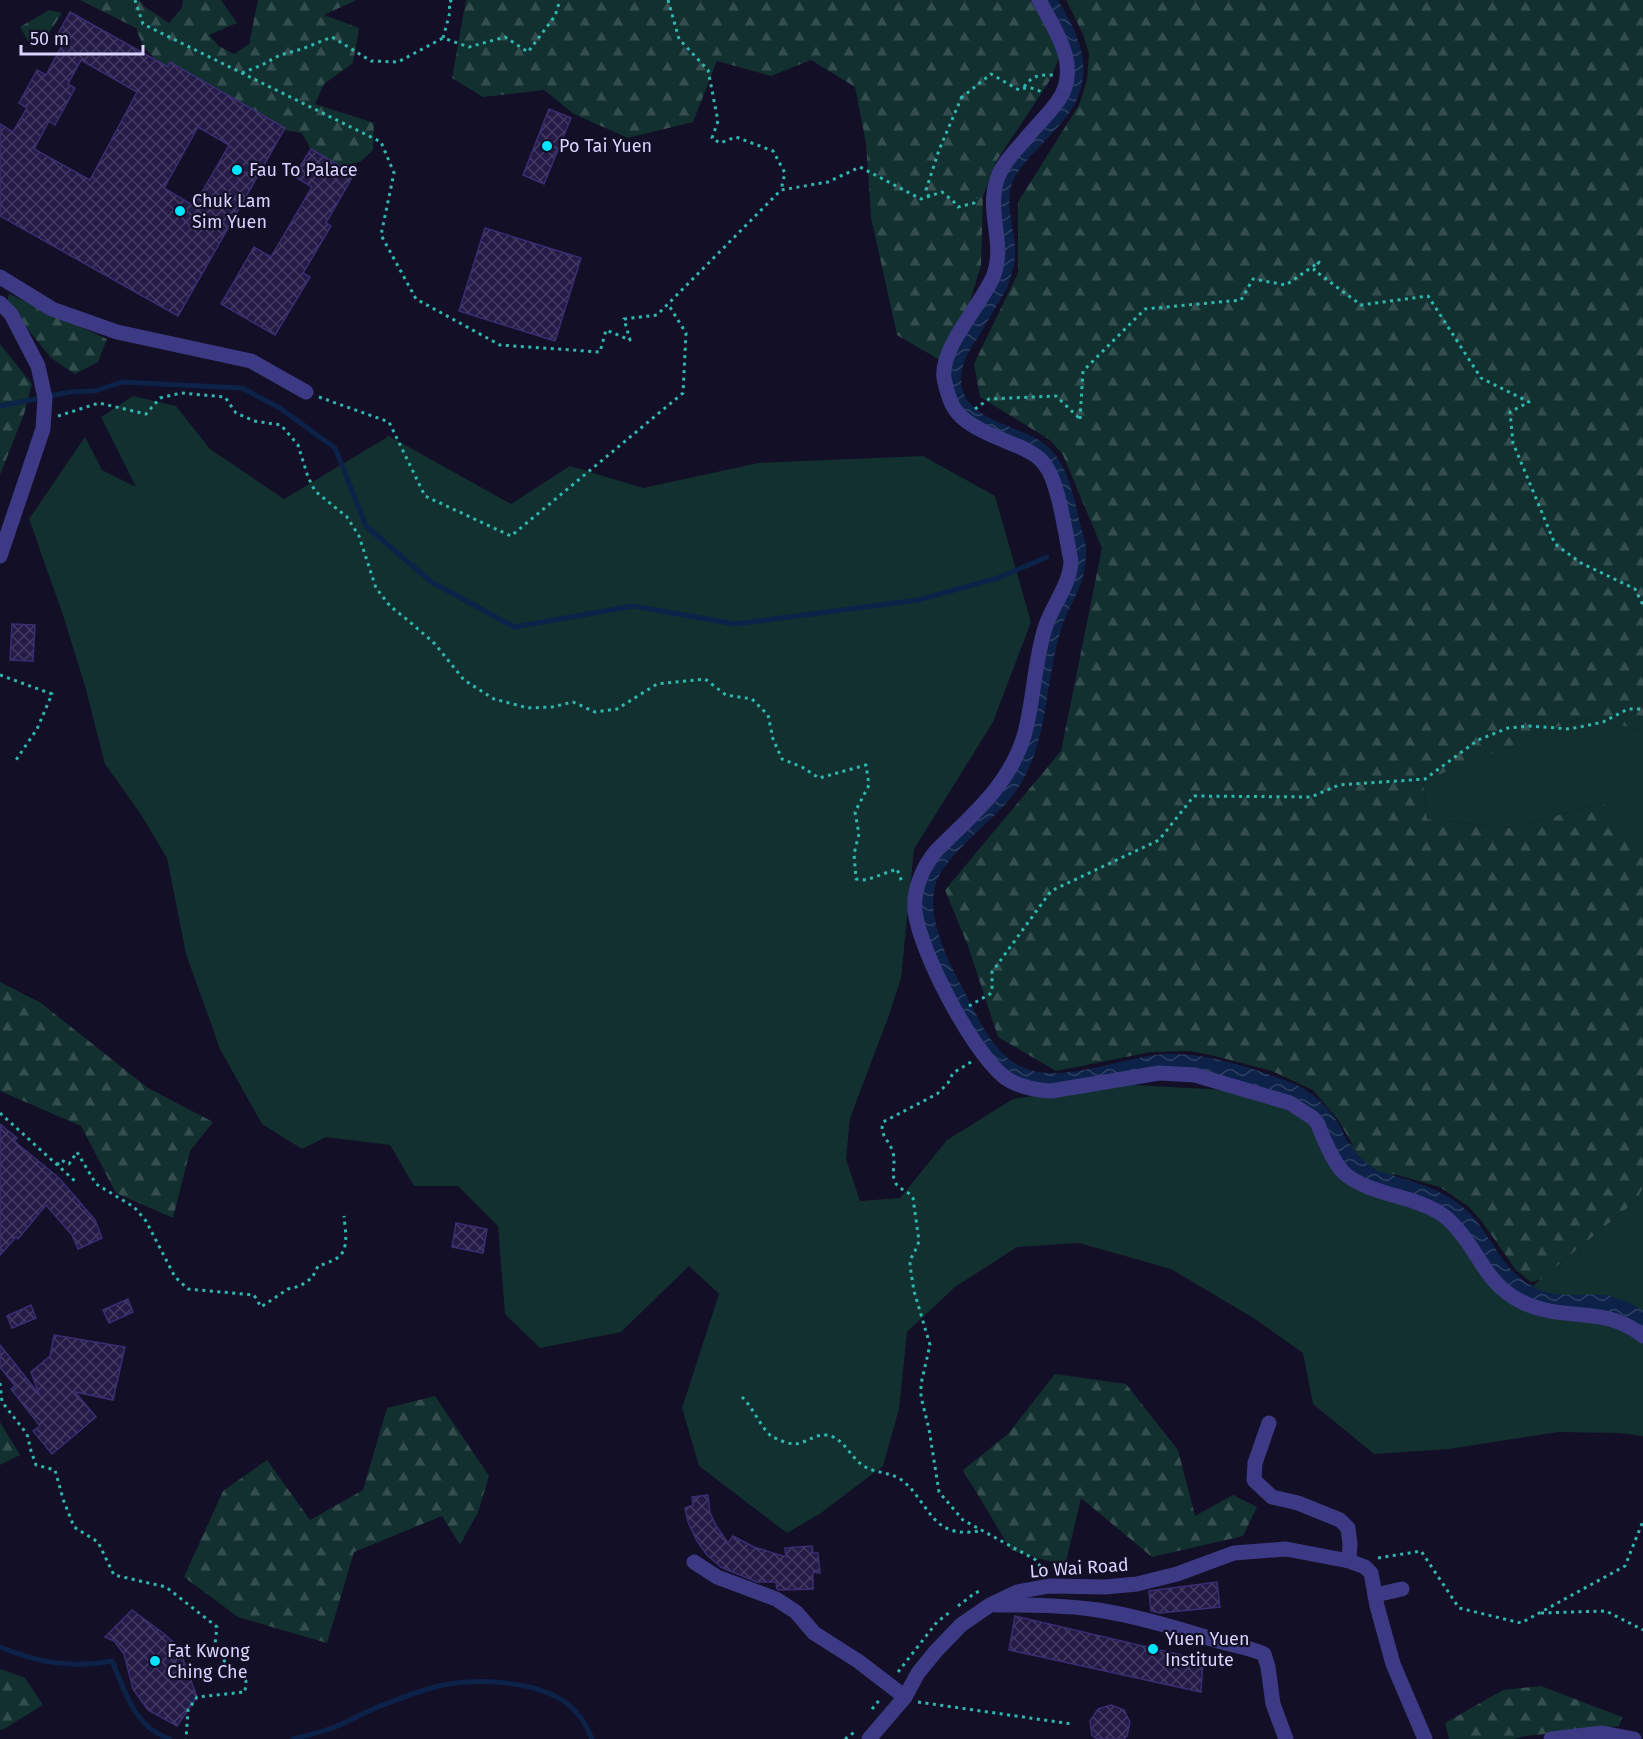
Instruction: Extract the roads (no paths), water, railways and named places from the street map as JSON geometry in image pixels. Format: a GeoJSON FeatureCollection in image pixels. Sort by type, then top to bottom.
{"type":"FeatureCollection","features":[{"type":"Feature","properties":{"kind":"street"},"geometry":{"type":"LineString","coordinates":[[1039,0],[1065,50],[1068,75],[1059,100],[1007,159],[998,176],[994,187],[993,204],[999,254],[997,265],[988,286],[952,346],[944,377],[955,411],[963,418],[980,429],[1033,453],[1044,463],[1053,480],[1071,561],[1069,578],[1052,609],[1044,631],[1024,734],[1013,763],[995,792],[927,862],[916,892],[915,910],[920,931],[935,970],[983,1054],[1003,1075],[1015,1083],[1037,1090],[1051,1091],[1159,1073],[1196,1075],[1290,1103],[1313,1118],[1318,1124],[1341,1170],[1348,1177],[1442,1213],[1459,1230],[1490,1277],[1506,1292],[1521,1301],[1555,1313],[1607,1317],[1628,1325],[1643,1335]]}},
{"type":"Feature","properties":{"kind":"street"},"geometry":{"type":"LineString","coordinates":[[0,277],[52,309],[117,332],[251,361],[306,392]]}},
{"type":"Feature","properties":{"kind":"street"},"geometry":{"type":"LineString","coordinates":[[0,303],[11,314],[38,366],[45,398],[44,424],[0,556]]}},
{"type":"Feature","properties":{"kind":"street"},"geometry":{"type":"LineString","coordinates":[[1269,1423],[1255,1463],[1254,1480],[1272,1497],[1298,1503],[1340,1520],[1348,1528],[1349,1561],[1365,1567],[1371,1573],[1393,1664],[1425,1739]]}},
{"type":"Feature","properties":{"kind":"street","name":"Lo Wai Road"},"geometry":{"type":"LineString","coordinates":[[869,1739],[910,1699],[918,1673],[936,1650],[961,1625],[990,1605],[1017,1592],[1049,1586],[1105,1587],[1137,1584],[1177,1574],[1234,1553],[1286,1549],[1349,1561]]}},
{"type":"Feature","properties":{"kind":"street"},"geometry":{"type":"LineString","coordinates":[[694,1562],[717,1577],[776,1599],[796,1612],[814,1632],[910,1699]]}},
{"type":"Feature","properties":{"kind":"street"},"geometry":{"type":"LineString","coordinates":[[1375,1595],[1402,1589]]}},
{"type":"Feature","properties":{"kind":"street"},"geometry":{"type":"LineString","coordinates":[[990,1605],[1040,1605],[1100,1610],[1251,1648],[1264,1654],[1273,1704],[1286,1739]]}},
{"type":"Feature","properties":{"kind":"street"},"geometry":{"type":"LineString","coordinates":[[1551,1739],[1602,1733],[1634,1739]]}},
{"type":"Feature","properties":{"kind":"water"},"geometry":{"type":"Polygon","coordinates":[[[1044,0],[1058,0],[1073,27],[1082,55],[1082,83],[1070,112],[1026,162],[1012,183],[1009,199],[1015,248],[1013,268],[1007,288],[965,360],[962,369],[962,387],[967,400],[978,410],[1036,439],[1055,455],[1072,490],[1085,543],[1085,564],[1080,585],[1060,633],[1040,734],[1027,773],[1007,802],[948,862],[935,886],[933,898],[936,925],[950,964],[992,1042],[1020,1066],[1036,1072],[1073,1072],[1152,1056],[1184,1054],[1232,1063],[1292,1083],[1313,1095],[1325,1106],[1340,1126],[1351,1147],[1371,1166],[1378,1171],[1435,1190],[1456,1201],[1482,1229],[1512,1271],[1522,1279],[1534,1287],[1553,1294],[1600,1295],[1623,1300],[1643,1311],[1643,1329],[1543,1306],[1506,1287],[1468,1235],[1363,1179],[1346,1166],[1336,1151],[1324,1124],[1214,1075],[1060,1086],[1035,1085],[1002,1068],[960,1009],[930,947],[920,903],[931,865],[1001,791],[1048,633],[1069,587],[1057,477],[966,415],[951,388],[951,363],[995,281],[1000,182],[1070,82],[1044,0]]]}},
{"type":"Feature","properties":{"kind":"waterway"},"geometry":{"type":"LineString","coordinates":[[0,406],[70,392],[95,391],[122,382],[242,388],[280,408],[335,448],[366,526],[430,581],[514,627],[633,606],[735,624],[918,600],[998,578],[1047,557]]}},
{"type":"Feature","properties":{"kind":"waterway"},"geometry":{"type":"LineString","coordinates":[[0,1647],[27,1657],[55,1663],[83,1664],[112,1661],[133,1708],[148,1726],[158,1734],[170,1739]]}},
{"type":"Feature","properties":{"kind":"waterway"},"geometry":{"type":"LineString","coordinates":[[293,1739],[333,1728],[379,1707],[431,1688],[464,1682],[521,1685],[555,1696],[577,1712],[592,1739]]}},
{"type":"Feature","properties":{"kind":"place","name":"Po Tai Yuen"},"geometry":{"type":"Point","coordinates":[547,146]}},
{"type":"Feature","properties":{"kind":"place","name":"Fau To Palace"},"geometry":{"type":"Point","coordinates":[237,170]}},
{"type":"Feature","properties":{"kind":"place","name":"Chuk Lam Sim Yuen"},"geometry":{"type":"Point","coordinates":[180,211]}},
{"type":"Feature","properties":{"kind":"place","name":"Yuen Yuen Institute"},"geometry":{"type":"Point","coordinates":[1153,1649]}},
{"type":"Feature","properties":{"kind":"place","name":"Fat Kwong Ching Che"},"geometry":{"type":"Point","coordinates":[155,1661]}}]}
